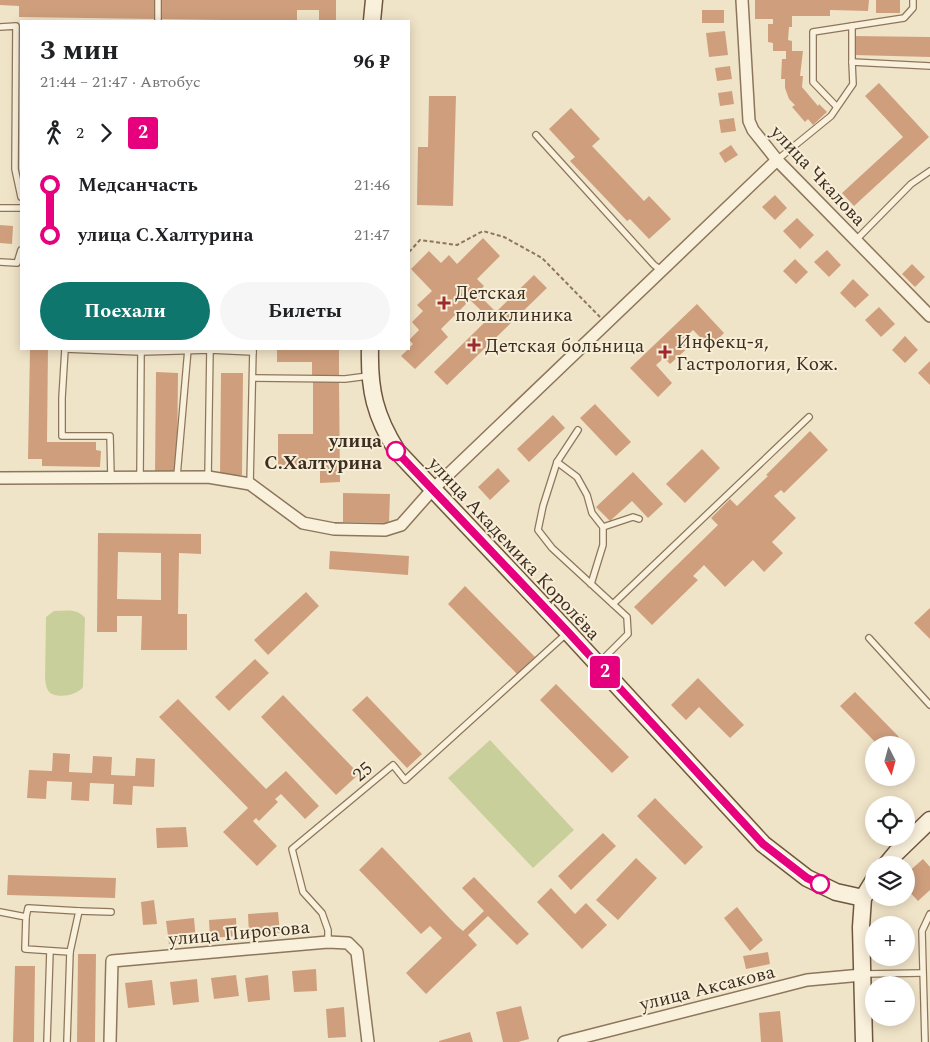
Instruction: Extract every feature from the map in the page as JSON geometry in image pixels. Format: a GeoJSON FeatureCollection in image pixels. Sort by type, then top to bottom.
{"type":"FeatureCollection","features":[{"type":"Feature","properties":{"kind":"street"},"geometry":{"type":"LineString","coordinates":[[369,0],[371,20]]}},
{"type":"Feature","properties":{"kind":"street"},"geometry":{"type":"LineString","coordinates":[[371,20],[374,0]]}},
{"type":"Feature","properties":{"kind":"street","name":"улица Чкалова"},"geometry":{"type":"LineString","coordinates":[[742,0],[749,121],[753,130],[777,160],[930,316]]}},
{"type":"Feature","properties":{"kind":"street"},"geometry":{"type":"LineString","coordinates":[[0,478],[208,477],[250,484],[303,523],[334,529],[385,530],[401,525],[432,490],[777,160]]}},
{"type":"Feature","properties":{"kind":"street","name":"улица Академика Королёва"},"geometry":{"type":"LineString","coordinates":[[370,350],[370,376],[375,404],[383,429],[396,451],[568,632],[763,844],[807,878],[836,892],[862,898]]}},
{"type":"Feature","properties":{"kind":"street"},"geometry":{"type":"LineString","coordinates":[[894,856],[930,820]]}},
{"type":"Feature","properties":{"kind":"street"},"geometry":{"type":"LineString","coordinates":[[864,1042],[862,898],[865,894]]}},
{"type":"Feature","properties":{"kind":"street","name":"улица Пирогова"},"geometry":{"type":"LineString","coordinates":[[110,1042],[112,960],[328,942],[348,943],[357,952],[368,1042]]}},
{"type":"Feature","properties":{"kind":"street","name":"улица Аксакова"},"geometry":{"type":"LineString","coordinates":[[564,1042],[807,980],[862,974]]}},
{"type":"Feature","properties":{"kind":"lane"},"geometry":{"type":"LineString","coordinates":[[158,0],[158,20]]}},
{"type":"Feature","properties":{"kind":"lane"},"geometry":{"type":"LineString","coordinates":[[836,106],[812,82],[813,32],[904,18],[913,8],[913,0]]}},
{"type":"Feature","properties":{"kind":"lane"},"geometry":{"type":"LineString","coordinates":[[0,27],[19,26],[15,169],[20,192]]}},
{"type":"Feature","properties":{"kind":"lane"},"geometry":{"type":"LineString","coordinates":[[777,160],[831,116],[836,106],[853,84],[852,26]]}},
{"type":"Feature","properties":{"kind":"lane"},"geometry":{"type":"LineString","coordinates":[[852,62],[930,66]]}},
{"type":"Feature","properties":{"kind":"lane"},"geometry":{"type":"LineString","coordinates":[[536,135],[661,270]]}},
{"type":"Feature","properties":{"kind":"lane"},"geometry":{"type":"LineString","coordinates":[[856,240],[911,184],[930,171]]}},
{"type":"Feature","properties":{"kind":"lane"},"geometry":{"type":"LineString","coordinates":[[0,208],[20,208]]}},
{"type":"Feature","properties":{"kind":"lane"},"geometry":{"type":"LineString","coordinates":[[0,262],[17,263],[20,253]]}},
{"type":"Feature","properties":{"kind":"lane"},"geometry":{"type":"LineString","coordinates":[[65,350],[62,436],[110,436],[111,477]]}},
{"type":"Feature","properties":{"kind":"lane"},"geometry":{"type":"LineString","coordinates":[[90,350],[141,352],[253,350],[250,484]]}},
{"type":"Feature","properties":{"kind":"lane"},"geometry":{"type":"LineString","coordinates":[[176,476],[188,350]]}},
{"type":"Feature","properties":{"kind":"lane"},"geometry":{"type":"LineString","coordinates":[[208,477],[210,350]]}},
{"type":"Feature","properties":{"kind":"lane"},"geometry":{"type":"LineString","coordinates":[[140,477],[141,352]]}},
{"type":"Feature","properties":{"kind":"lane"},"geometry":{"type":"LineString","coordinates":[[253,378],[346,379],[370,376]]}},
{"type":"Feature","properties":{"kind":"lane"},"geometry":{"type":"LineString","coordinates":[[613,604],[809,417]]}},
{"type":"Feature","properties":{"kind":"lane"},"geometry":{"type":"LineString","coordinates":[[578,430],[557,462],[543,506],[538,530],[552,548],[627,617],[628,634],[597,664]]}},
{"type":"Feature","properties":{"kind":"lane"},"geometry":{"type":"LineString","coordinates":[[557,462],[577,477],[587,495],[592,513],[603,527],[603,545],[591,584]]}},
{"type":"Feature","properties":{"kind":"lane"},"geometry":{"type":"LineString","coordinates":[[603,527],[633,517],[639,519]]}},
{"type":"Feature","properties":{"kind":"lane","name":"25"},"geometry":{"type":"LineString","coordinates":[[328,942],[328,930],[322,913],[303,892],[292,849],[393,765],[405,780],[568,632]]}},
{"type":"Feature","properties":{"kind":"lane"},"geometry":{"type":"LineString","coordinates":[[869,638],[930,705]]}},
{"type":"Feature","properties":{"kind":"lane"},"geometry":{"type":"LineString","coordinates":[[70,952],[25,949],[28,908],[111,912]]}},
{"type":"Feature","properties":{"kind":"lane"},"geometry":{"type":"LineString","coordinates":[[67,1042],[70,952],[79,911]]}},
{"type":"Feature","properties":{"kind":"lane"},"geometry":{"type":"LineString","coordinates":[[0,912],[26,918]]}},
{"type":"Feature","properties":{"kind":"lane"},"geometry":{"type":"LineString","coordinates":[[925,1042],[922,931],[930,914]]}},
{"type":"Feature","properties":{"kind":"lane"},"geometry":{"type":"LineString","coordinates":[[47,1042],[50,952]]}},
{"type":"Feature","properties":{"kind":"lane"},"geometry":{"type":"LineString","coordinates":[[862,974],[922,972]]}},
{"type":"Feature","properties":{"kind":"path"},"geometry":{"type":"LineString","coordinates":[[410,251],[420,240],[457,245],[482,231],[504,238],[542,258],[600,317]]}},
{"type":"Feature","properties":{"kind":"green space"},"geometry":{"type":"Polygon","coordinates":[[[54,611],[75,611],[85,618],[83,687],[69,695],[60,696],[50,693],[45,679],[46,617],[54,611]]]}},
{"type":"Feature","properties":{"kind":"green space"},"geometry":{"type":"Polygon","coordinates":[[[490,740],[574,830],[533,868],[448,778],[490,740]]]}},
{"type":"Feature","properties":{"kind":"building"},"geometry":{"type":"Polygon","coordinates":[[[0,0],[336,0],[336,20],[319,20],[319,10],[297,10],[297,20],[19,17],[19,6],[0,5],[0,0]]]}},
{"type":"Feature","properties":{"kind":"building"},"geometry":{"type":"Polygon","coordinates":[[[755,0],[869,0],[868,11],[830,10],[830,16],[792,16],[792,27],[789,27],[788,40],[792,41],[792,51],[803,51],[800,76],[803,76],[802,87],[818,106],[819,104],[827,112],[813,125],[808,119],[805,122],[792,107],[795,105],[789,99],[785,88],[785,79],[781,79],[782,59],[786,59],[786,51],[773,51],[773,43],[768,42],[768,24],[773,24],[773,19],[755,19],[755,0]]]}},
{"type":"Feature","properties":{"kind":"building"},"geometry":{"type":"Polygon","coordinates":[[[876,0],[900,0],[900,13],[876,13],[876,0]]]}},
{"type":"Feature","properties":{"kind":"building"},"geometry":{"type":"Polygon","coordinates":[[[702,10],[724,10],[724,23],[702,23],[702,10]]]}},
{"type":"Feature","properties":{"kind":"building"},"geometry":{"type":"Polygon","coordinates":[[[725,31],[728,55],[709,57],[706,33],[725,31]]]}},
{"type":"Feature","properties":{"kind":"building"},"geometry":{"type":"Polygon","coordinates":[[[854,36],[930,37],[930,57],[854,55],[854,36]]]}},
{"type":"Feature","properties":{"kind":"building"},"geometry":{"type":"Polygon","coordinates":[[[730,66],[732,79],[717,81],[715,68],[730,66]]]}},
{"type":"Feature","properties":{"kind":"building"},"geometry":{"type":"Polygon","coordinates":[[[879,83],[929,137],[854,206],[842,193],[903,137],[865,96],[879,83]]]}},
{"type":"Feature","properties":{"kind":"building"},"geometry":{"type":"Polygon","coordinates":[[[732,91],[734,104],[720,106],[718,93],[732,91]]]}},
{"type":"Feature","properties":{"kind":"building"},"geometry":{"type":"Polygon","coordinates":[[[429,96],[456,96],[453,206],[417,205],[418,147],[428,147],[429,96]]]}},
{"type":"Feature","properties":{"kind":"building"},"geometry":{"type":"Polygon","coordinates":[[[571,108],[600,139],[592,146],[644,201],[649,196],[671,219],[649,239],[630,219],[627,221],[570,161],[575,157],[549,129],[571,108]]]}},
{"type":"Feature","properties":{"kind":"building"},"geometry":{"type":"Polygon","coordinates":[[[734,118],[736,131],[721,133],[719,120],[734,118]]]}},
{"type":"Feature","properties":{"kind":"building"},"geometry":{"type":"Polygon","coordinates":[[[731,145],[738,155],[725,163],[719,153],[731,145]]]}},
{"type":"Feature","properties":{"kind":"building"},"geometry":{"type":"Polygon","coordinates":[[[775,195],[787,208],[775,220],[762,207],[775,195]]]}},
{"type":"Feature","properties":{"kind":"building"},"geometry":{"type":"Polygon","coordinates":[[[797,218],[814,235],[800,249],[783,231],[797,218]]]}},
{"type":"Feature","properties":{"kind":"building"},"geometry":{"type":"Polygon","coordinates":[[[0,225],[13,226],[12,244],[0,243],[0,225]]]}},
{"type":"Feature","properties":{"kind":"building","name":"Детская поликлиника"},"geometry":{"type":"Polygon","coordinates":[[[483,238],[500,256],[477,279],[484,286],[477,293],[496,312],[534,275],[547,288],[447,385],[434,372],[489,318],[470,300],[441,329],[448,337],[415,369],[401,356],[407,350],[410,350],[413,344],[410,339],[419,330],[412,322],[423,311],[417,305],[432,291],[411,269],[429,251],[441,263],[449,255],[457,264],[483,238]]]}},
{"type":"Feature","properties":{"kind":"building"},"geometry":{"type":"Polygon","coordinates":[[[827,250],[841,265],[829,277],[814,262],[827,250]]]}},
{"type":"Feature","properties":{"kind":"building"},"geometry":{"type":"Polygon","coordinates":[[[795,259],[808,272],[796,284],[783,271],[795,259]]]}},
{"type":"Feature","properties":{"kind":"building"},"geometry":{"type":"Polygon","coordinates":[[[912,264],[925,277],[915,287],[902,274],[912,264]]]}},
{"type":"Feature","properties":{"kind":"building"},"geometry":{"type":"Polygon","coordinates":[[[853,279],[869,295],[855,308],[840,293],[853,279]]]}},
{"type":"Feature","properties":{"kind":"building","name":"Инфекц-я, Гастрология, Кож."},"geometry":{"type":"Polygon","coordinates":[[[697,304],[724,333],[710,347],[693,330],[685,338],[691,345],[670,364],[664,358],[656,365],[672,383],[658,397],[630,368],[697,304]]]}},
{"type":"Feature","properties":{"kind":"building"},"geometry":{"type":"Polygon","coordinates":[[[879,307],[895,324],[881,337],[865,320],[879,307]]]}},
{"type":"Feature","properties":{"kind":"building"},"geometry":{"type":"Polygon","coordinates":[[[905,336],[918,350],[905,363],[892,350],[905,336]]]}},
{"type":"Feature","properties":{"kind":"building"},"geometry":{"type":"Polygon","coordinates":[[[30,350],[48,350],[47,442],[96,442],[96,450],[101,451],[100,467],[42,466],[42,459],[28,459],[30,350]]]}},
{"type":"Feature","properties":{"kind":"building"},"geometry":{"type":"Polygon","coordinates":[[[277,350],[339,350],[339,377],[312,377],[312,362],[277,362],[277,350]]]}},
{"type":"Feature","properties":{"kind":"building"},"geometry":{"type":"Polygon","coordinates":[[[930,361],[930,385],[918,373],[930,361]]]}},
{"type":"Feature","properties":{"kind":"building"},"geometry":{"type":"Polygon","coordinates":[[[156,372],[178,373],[177,474],[155,474],[156,372]]]}},
{"type":"Feature","properties":{"kind":"building"},"geometry":{"type":"Polygon","coordinates":[[[221,373],[243,373],[242,475],[220,475],[221,373]]]}},
{"type":"Feature","properties":{"kind":"building"},"geometry":{"type":"Polygon","coordinates":[[[339,381],[340,482],[320,483],[320,465],[278,465],[278,434],[313,434],[313,382],[339,381]]]}},
{"type":"Feature","properties":{"kind":"building"},"geometry":{"type":"Polygon","coordinates":[[[595,404],[631,442],[616,456],[580,418],[595,404]]]}},
{"type":"Feature","properties":{"kind":"building"},"geometry":{"type":"Polygon","coordinates":[[[553,415],[565,428],[529,462],[517,449],[553,415]]]}},
{"type":"Feature","properties":{"kind":"building"},"geometry":{"type":"Polygon","coordinates":[[[810,431],[828,450],[784,493],[781,490],[774,496],[796,518],[772,542],[783,553],[764,572],[753,560],[725,587],[704,565],[693,576],[698,580],[652,625],[634,607],[718,525],[711,518],[730,499],[737,506],[810,431]]]}},
{"type":"Feature","properties":{"kind":"building"},"geometry":{"type":"Polygon","coordinates":[[[702,449],[720,468],[685,503],[666,484],[702,449]]]}},
{"type":"Feature","properties":{"kind":"building"},"geometry":{"type":"Polygon","coordinates":[[[498,468],[510,481],[490,500],[478,487],[498,468]]]}},
{"type":"Feature","properties":{"kind":"building"},"geometry":{"type":"Polygon","coordinates":[[[633,472],[663,504],[648,518],[632,501],[610,521],[596,507],[633,472]]]}},
{"type":"Feature","properties":{"kind":"building"},"geometry":{"type":"Polygon","coordinates":[[[343,493],[390,494],[389,523],[343,522],[343,493]]]}},
{"type":"Feature","properties":{"kind":"building"},"geometry":{"type":"Polygon","coordinates":[[[98,533],[201,534],[201,554],[179,553],[178,614],[187,614],[187,650],[141,650],[142,616],[117,616],[117,632],[97,632],[98,533]],[[118,552],[117,599],[161,600],[161,553],[118,552]]]}},
{"type":"Feature","properties":{"kind":"building"},"geometry":{"type":"Polygon","coordinates":[[[330,551],[409,556],[408,575],[329,569],[330,551]]]}},
{"type":"Feature","properties":{"kind":"building"},"geometry":{"type":"Polygon","coordinates":[[[465,586],[535,657],[517,674],[448,604],[465,586]]]}},
{"type":"Feature","properties":{"kind":"building"},"geometry":{"type":"Polygon","coordinates":[[[306,592],[319,606],[268,655],[254,640],[306,592]]]}},
{"type":"Feature","properties":{"kind":"building"},"geometry":{"type":"Polygon","coordinates":[[[930,608],[930,639],[914,623],[930,608]]]}},
{"type":"Feature","properties":{"kind":"building"},"geometry":{"type":"Polygon","coordinates":[[[255,659],[269,673],[229,711],[215,697],[255,659]]]}},
{"type":"Feature","properties":{"kind":"building"},"geometry":{"type":"Polygon","coordinates":[[[698,678],[744,725],[730,738],[699,707],[686,720],[671,705],[698,678]]]}},
{"type":"Feature","properties":{"kind":"building"},"geometry":{"type":"Polygon","coordinates":[[[556,684],[629,757],[612,773],[540,700],[556,684]]]}},
{"type":"Feature","properties":{"kind":"building"},"geometry":{"type":"Polygon","coordinates":[[[855,692],[898,736],[869,736],[840,706],[855,692]]]}},
{"type":"Feature","properties":{"kind":"building"},"geometry":{"type":"Polygon","coordinates":[[[283,695],[359,774],[336,795],[261,717],[283,695]]]}},
{"type":"Feature","properties":{"kind":"building"},"geometry":{"type":"Polygon","coordinates":[[[367,696],[422,754],[407,768],[352,710],[367,696]]]}},
{"type":"Feature","properties":{"kind":"building"},"geometry":{"type":"Polygon","coordinates":[[[178,699],[266,789],[286,771],[319,806],[305,819],[281,794],[275,799],[278,802],[259,821],[256,818],[253,821],[277,846],[257,866],[223,832],[248,808],[159,717],[178,699]]]}},
{"type":"Feature","properties":{"kind":"building"},"geometry":{"type":"Polygon","coordinates":[[[53,753],[70,754],[69,772],[92,773],[93,756],[112,757],[111,775],[135,776],[136,758],[155,759],[154,787],[133,786],[132,805],[113,804],[114,784],[90,783],[89,801],[71,800],[72,782],[47,781],[46,799],[27,798],[29,770],[52,771],[53,753]]]}},
{"type":"Feature","properties":{"kind":"building"},"geometry":{"type":"Polygon","coordinates":[[[655,798],[703,847],[685,865],[637,816],[655,798]]]}},
{"type":"Feature","properties":{"kind":"building"},"geometry":{"type":"Polygon","coordinates":[[[186,827],[188,847],[157,848],[156,828],[186,827]]]}},
{"type":"Feature","properties":{"kind":"building"},"geometry":{"type":"Polygon","coordinates":[[[603,833],[616,846],[571,890],[558,876],[603,833]]]}},
{"type":"Feature","properties":{"kind":"building"},"geometry":{"type":"Polygon","coordinates":[[[382,847],[463,931],[484,911],[462,888],[474,877],[529,934],[517,945],[488,916],[468,935],[477,945],[426,994],[406,973],[442,938],[430,926],[421,934],[359,870],[382,847]]]}},
{"type":"Feature","properties":{"kind":"building"},"geometry":{"type":"Polygon","coordinates":[[[636,858],[657,878],[618,920],[596,900],[636,858]]]}},
{"type":"Feature","properties":{"kind":"building"},"geometry":{"type":"Polygon","coordinates":[[[923,859],[930,867],[930,890],[918,901],[915,898],[915,866],[923,859]]]}},
{"type":"Feature","properties":{"kind":"building"},"geometry":{"type":"Polygon","coordinates":[[[8,875],[116,878],[115,898],[7,895],[8,875]]]}},
{"type":"Feature","properties":{"kind":"building"},"geometry":{"type":"Polygon","coordinates":[[[551,888],[575,914],[586,903],[607,925],[582,949],[537,902],[551,888]]]}},
{"type":"Feature","properties":{"kind":"building"},"geometry":{"type":"Polygon","coordinates":[[[154,900],[157,924],[143,925],[141,902],[154,900]]]}},
{"type":"Feature","properties":{"kind":"building"},"geometry":{"type":"Polygon","coordinates":[[[737,907],[763,940],[750,951],[724,918],[737,907]]]}},
{"type":"Feature","properties":{"kind":"building"},"geometry":{"type":"Polygon","coordinates":[[[278,912],[280,933],[249,935],[248,914],[278,912]]]}},
{"type":"Feature","properties":{"kind":"building"},"geometry":{"type":"Polygon","coordinates":[[[194,918],[196,941],[169,944],[166,921],[194,918]]]}},
{"type":"Feature","properties":{"kind":"building"},"geometry":{"type":"Polygon","coordinates":[[[236,918],[237,936],[210,938],[209,920],[236,918]]]}},
{"type":"Feature","properties":{"kind":"building"},"geometry":{"type":"Polygon","coordinates":[[[768,952],[770,964],[746,969],[743,956],[768,952]]]}},
{"type":"Feature","properties":{"kind":"building"},"geometry":{"type":"Polygon","coordinates":[[[78,954],[96,954],[95,1042],[77,1042],[78,954]]]}},
{"type":"Feature","properties":{"kind":"building"},"geometry":{"type":"Polygon","coordinates":[[[15,966],[35,966],[34,1042],[13,1042],[15,966]]]}},
{"type":"Feature","properties":{"kind":"building"},"geometry":{"type":"Polygon","coordinates":[[[316,969],[317,991],[294,992],[292,971],[316,969]]]}},
{"type":"Feature","properties":{"kind":"building"},"geometry":{"type":"Polygon","coordinates":[[[236,975],[239,996],[214,999],[211,978],[236,975]]]}},
{"type":"Feature","properties":{"kind":"building"},"geometry":{"type":"Polygon","coordinates":[[[268,975],[270,1000],[248,1002],[245,978],[268,975]]]}},
{"type":"Feature","properties":{"kind":"building"},"geometry":{"type":"Polygon","coordinates":[[[197,979],[199,1002],[173,1005],[170,982],[197,979]]]}},
{"type":"Feature","properties":{"kind":"building"},"geometry":{"type":"Polygon","coordinates":[[[152,980],[155,1005],[128,1008],[125,983],[152,980]]]}},
{"type":"Feature","properties":{"kind":"building"},"geometry":{"type":"Polygon","coordinates":[[[521,1006],[529,1039],[518,1042],[503,1042],[496,1012],[521,1006]]]}},
{"type":"Feature","properties":{"kind":"building"},"geometry":{"type":"Polygon","coordinates":[[[344,1007],[346,1037],[328,1038],[326,1009],[344,1007]]]}},
{"type":"Feature","properties":{"kind":"building"},"geometry":{"type":"Polygon","coordinates":[[[780,1011],[783,1042],[761,1042],[759,1013],[780,1011]]]}},
{"type":"Feature","properties":{"kind":"building"},"geometry":{"type":"Polygon","coordinates":[[[470,1032],[473,1042],[439,1042],[439,1041],[470,1032]]]}},
{"type":"Feature","properties":{"kind":"bus line","name":"2"},"geometry":{"type":"LineString","coordinates":[[396,451],[568,632],[763,844],[807,878],[820,884]]}},
{"type":"Feature","properties":{"kind":"place","name":"Детская поликлиника"},"geometry":{"type":"Point","coordinates":[444,303]}},
{"type":"Feature","properties":{"kind":"place","name":"Детская больница"},"geometry":{"type":"Point","coordinates":[474,345]}},
{"type":"Feature","properties":{"kind":"place","name":"Инфекц-я, Гастрология, Кож."},"geometry":{"type":"Point","coordinates":[665,352]}},
{"type":"Feature","properties":{"kind":"place","name":"улица С.Халтурина"},"geometry":{"type":"Point","coordinates":[396,451]}}]}
